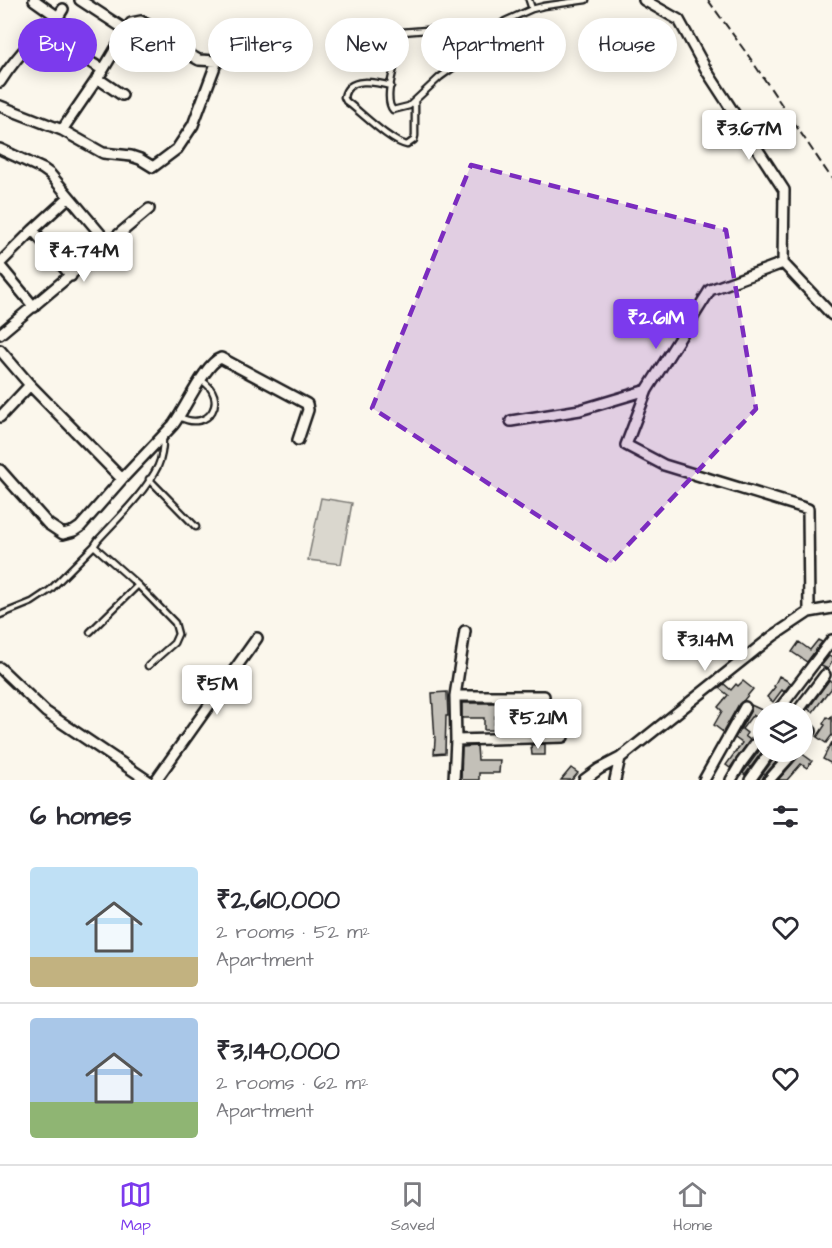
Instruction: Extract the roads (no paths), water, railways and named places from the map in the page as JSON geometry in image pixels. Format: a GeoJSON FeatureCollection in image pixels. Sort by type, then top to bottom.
{"type":"FeatureCollection","features":[{"type":"Feature","properties":{"kind":"street"},"geometry":{"type":"LineString","coordinates":[[34,0],[60,13],[57,18]]}},
{"type":"Feature","properties":{"kind":"street"},"geometry":{"type":"LineString","coordinates":[[80,0],[109,19]]}},
{"type":"Feature","properties":{"kind":"street"},"geometry":{"type":"LineString","coordinates":[[644,0],[680,20],[708,73],[784,190],[783,263],[832,315]]}},
{"type":"Feature","properties":{"kind":"street"},"geometry":{"type":"LineString","coordinates":[[2,75],[18,58]]}},
{"type":"Feature","properties":{"kind":"street"},"geometry":{"type":"LineString","coordinates":[[62,130],[109,59]]}},
{"type":"Feature","properties":{"kind":"street"},"geometry":{"type":"LineString","coordinates":[[97,72],[122,95]]}},
{"type":"Feature","properties":{"kind":"street"},"geometry":{"type":"LineString","coordinates":[[0,118],[3,107],[62,130],[103,153],[130,156],[153,166],[177,149],[193,125],[212,72]]}},
{"type":"Feature","properties":{"kind":"street"},"geometry":{"type":"LineString","coordinates":[[0,149],[43,169],[108,243]]}},
{"type":"Feature","properties":{"kind":"street"},"geometry":{"type":"LineString","coordinates":[[34,307],[0,265],[69,197]]}},
{"type":"Feature","properties":{"kind":"street"},"geometry":{"type":"LineString","coordinates":[[0,334],[149,209]]}},
{"type":"Feature","properties":{"kind":"street"},"geometry":{"type":"LineString","coordinates":[[33,230],[71,276]]}},
{"type":"Feature","properties":{"kind":"street"},"geometry":{"type":"LineString","coordinates":[[783,263],[710,290],[647,390],[626,445],[664,465],[808,509],[809,612]]}},
{"type":"Feature","properties":{"kind":"street"},"geometry":{"type":"LineString","coordinates":[[0,350],[30,385],[122,479]]}},
{"type":"Feature","properties":{"kind":"street"},"geometry":{"type":"LineString","coordinates":[[0,470],[48,524],[63,534],[74,531],[180,417],[214,361],[221,358],[307,404],[308,410],[298,440]]}},
{"type":"Feature","properties":{"kind":"street"},"geometry":{"type":"LineString","coordinates":[[0,417],[30,385]]}},
{"type":"Feature","properties":{"kind":"street"},"geometry":{"type":"LineString","coordinates":[[511,422],[580,410],[647,390]]}},
{"type":"Feature","properties":{"kind":"street"},"geometry":{"type":"LineString","coordinates":[[590,778],[620,758],[773,636],[809,612],[832,608]]}},
{"type":"Feature","properties":{"kind":"street"},"geometry":{"type":"LineString","coordinates":[[454,780],[455,696],[465,631]]}},
{"type":"Feature","properties":{"kind":"street"},"geometry":{"type":"LineString","coordinates":[[156,780],[257,638]]}},
{"type":"Feature","properties":{"kind":"street"},"geometry":{"type":"LineString","coordinates":[[785,702],[832,640]]}},
{"type":"Feature","properties":{"kind":"street"},"geometry":{"type":"LineString","coordinates":[[0,668],[46,712],[147,780]]}},
{"type":"Feature","properties":{"kind":"street"},"geometry":{"type":"LineString","coordinates":[[793,691],[805,700],[825,675]]}},
{"type":"Feature","properties":{"kind":"street"},"geometry":{"type":"LineString","coordinates":[[455,696],[544,696]]}},
{"type":"Feature","properties":{"kind":"street"},"geometry":{"type":"LineString","coordinates":[[704,780],[745,707]]}},
{"type":"Feature","properties":{"kind":"street"},"geometry":{"type":"LineString","coordinates":[[456,740],[563,737]]}},
{"type":"Feature","properties":{"kind":"street"},"geometry":{"type":"LineString","coordinates":[[731,780],[753,747]]}},
{"type":"Feature","properties":{"kind":"street"},"geometry":{"type":"LineString","coordinates":[[615,780],[620,758]]}},
{"type":"Feature","properties":{"kind":"street"},"geometry":{"type":"LineString","coordinates":[[750,780],[763,762]]}},
{"type":"Feature","properties":{"kind":"street"},"geometry":{"type":"LineString","coordinates":[[769,780],[785,762]]}},
{"type":"Feature","properties":{"kind":"lane"},"geometry":{"type":"LineString","coordinates":[[529,0],[532,9]]}},
{"type":"Feature","properties":{"kind":"lane"},"geometry":{"type":"LineString","coordinates":[[512,18],[532,9],[586,0]]}},
{"type":"Feature","properties":{"kind":"lane"},"geometry":{"type":"LineString","coordinates":[[394,72],[389,103],[393,110],[409,106],[446,72]]}},
{"type":"Feature","properties":{"kind":"lane"},"geometry":{"type":"LineString","coordinates":[[391,86],[370,81],[353,84],[348,87],[344,97],[384,132],[407,145],[414,140],[415,136],[415,101]]}},
{"type":"Feature","properties":{"kind":"lane"},"geometry":{"type":"LineString","coordinates":[[180,417],[197,422],[206,418],[212,411],[215,402],[214,393],[209,385],[201,380]]}},
{"type":"Feature","properties":{"kind":"lane"},"geometry":{"type":"LineString","coordinates":[[0,615],[32,602],[50,590],[94,546],[131,504],[158,465],[162,452],[163,435]]}},
{"type":"Feature","properties":{"kind":"lane"},"geometry":{"type":"LineString","coordinates":[[149,479],[196,527]]}},
{"type":"Feature","properties":{"kind":"lane"},"geometry":{"type":"LineString","coordinates":[[94,546],[138,585],[175,623],[178,634],[174,643],[148,666]]}},
{"type":"Feature","properties":{"kind":"lane"},"geometry":{"type":"LineString","coordinates":[[90,632],[138,585]]}},
{"type":"Feature","properties":{"kind":"railway"},"geometry":{"type":"LineString","coordinates":[[708,0],[832,179]]}}]}
